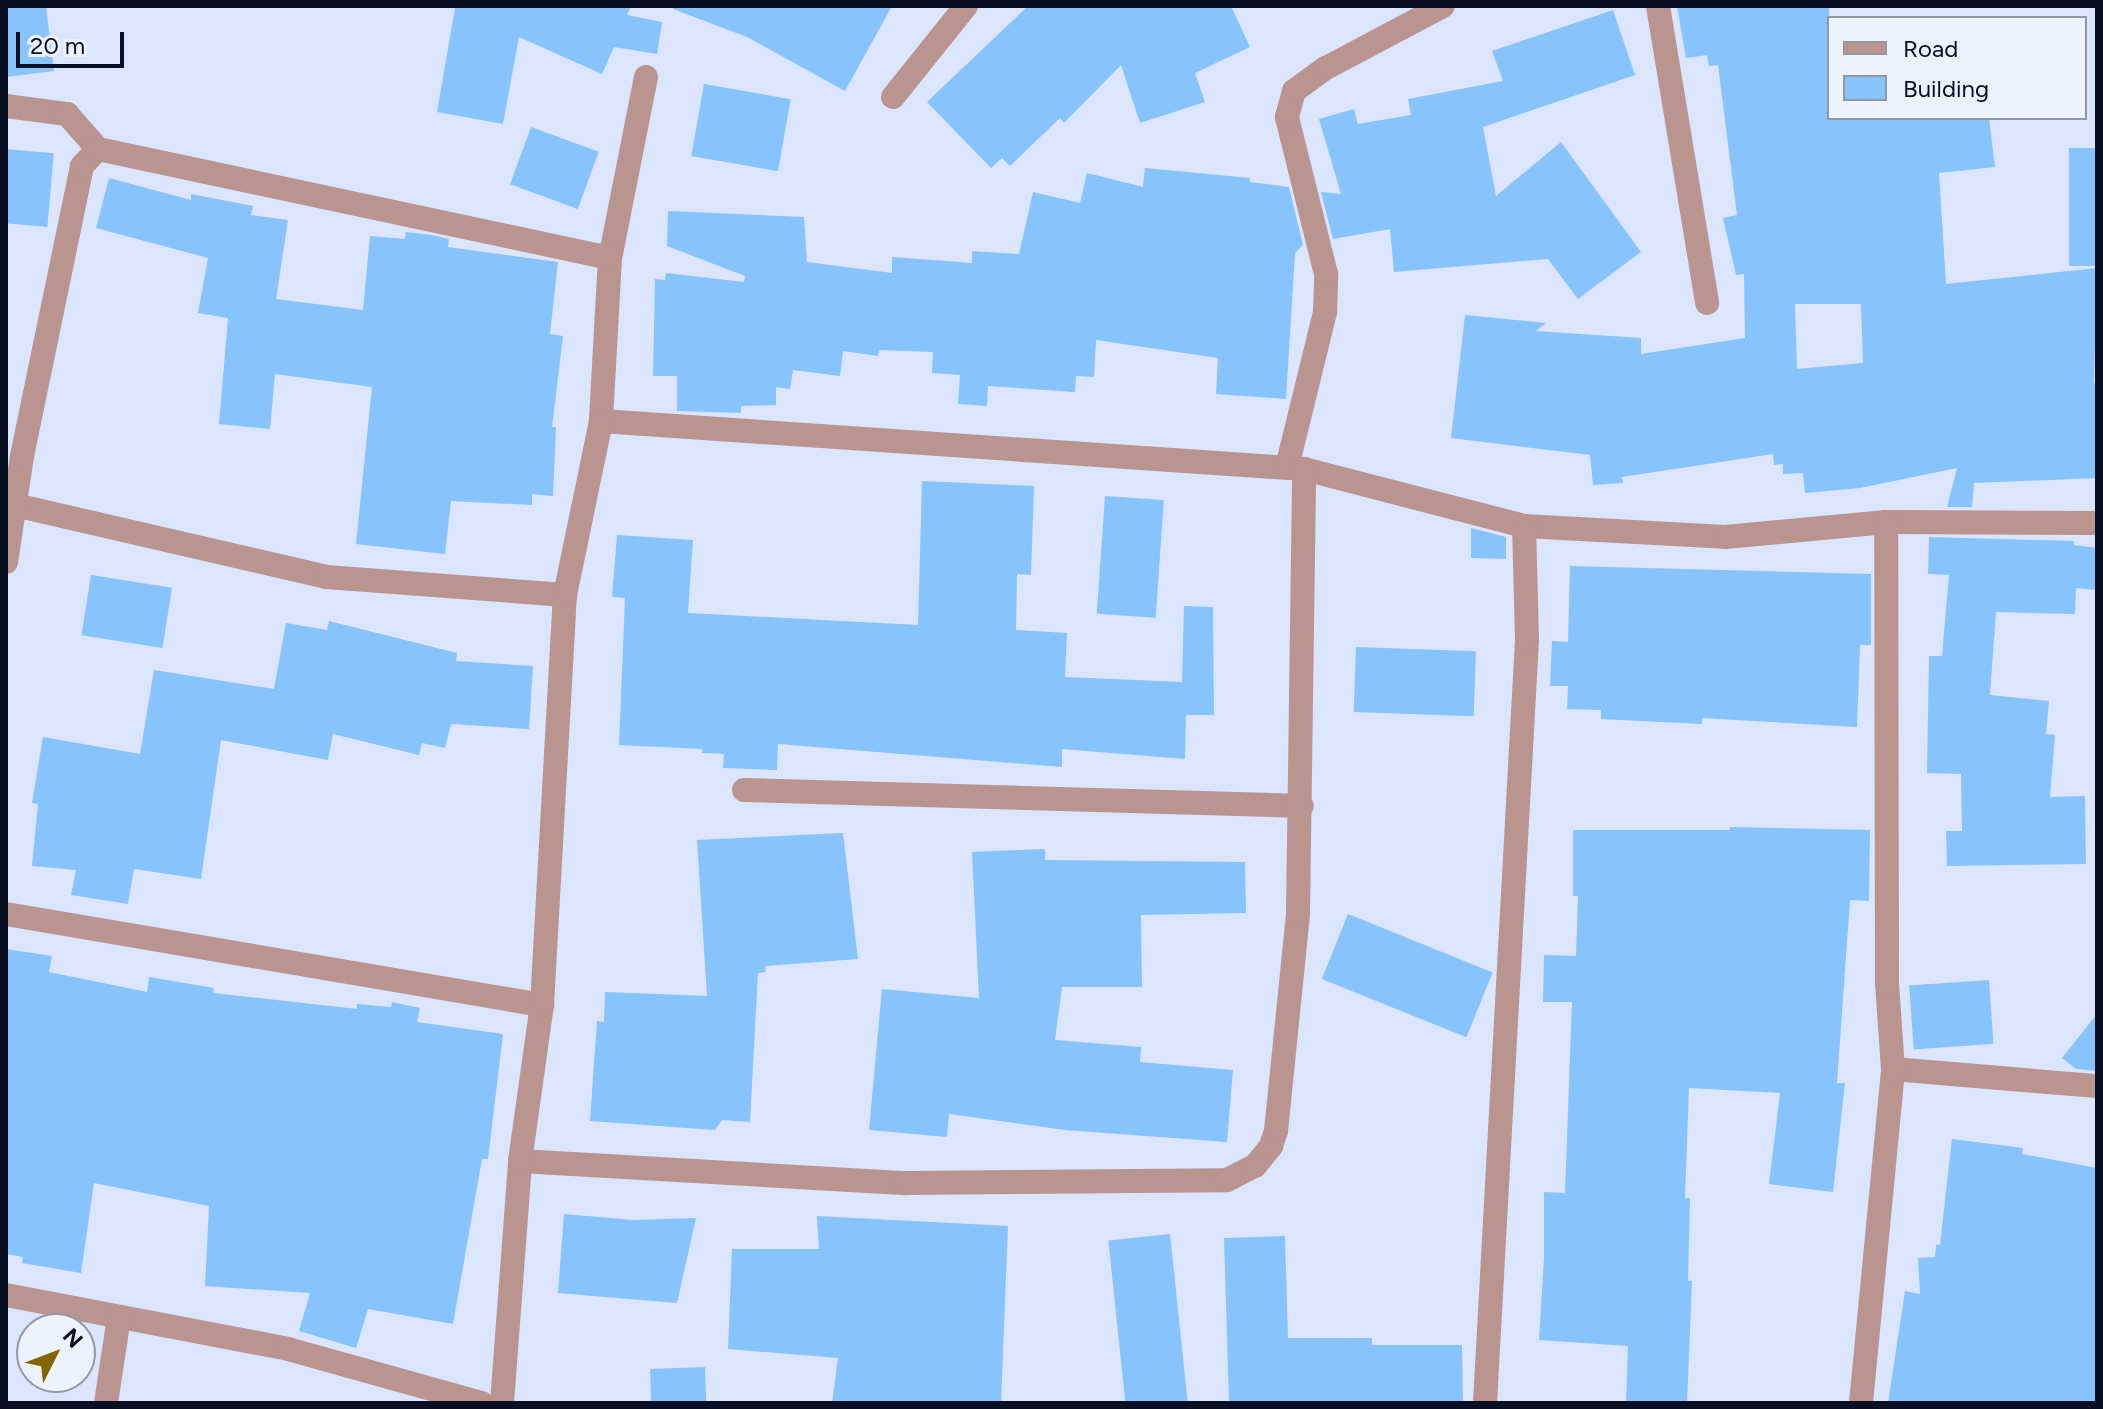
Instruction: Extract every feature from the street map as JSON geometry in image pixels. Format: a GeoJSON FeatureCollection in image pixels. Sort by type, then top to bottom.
{"type":"FeatureCollection","features":[{"type":"Feature","properties":{"kind":"street"},"geometry":{"type":"LineString","coordinates":[[893,97],[966,6]]}},
{"type":"Feature","properties":{"kind":"street"},"geometry":{"type":"LineString","coordinates":[[520,1161],[906,1183],[1227,1180],[1255,1166],[1271,1146],[1276,1131],[1298,913],[1302,806],[1296,468],[1325,312],[1326,274],[1287,117],[1294,91],[1326,68],[1443,6]]}},
{"type":"Feature","properties":{"kind":"street"},"geometry":{"type":"LineString","coordinates":[[1658,6],[1707,303]]}},
{"type":"Feature","properties":{"kind":"street"},"geometry":{"type":"LineString","coordinates":[[502,1403],[520,1161],[542,1005],[565,595],[601,421],[610,258],[646,77]]}},
{"type":"Feature","properties":{"kind":"street"},"geometry":{"type":"LineString","coordinates":[[6,106],[67,114],[98,149],[610,258]]}},
{"type":"Feature","properties":{"kind":"street"},"geometry":{"type":"LineString","coordinates":[[6,562],[15,505],[14,455],[82,166],[98,149]]}},
{"type":"Feature","properties":{"kind":"street"},"geometry":{"type":"LineString","coordinates":[[601,421],[1296,468],[1524,526],[1725,537],[1886,522],[2097,523]]}},
{"type":"Feature","properties":{"kind":"street"},"geometry":{"type":"LineString","coordinates":[[15,505],[326,577],[565,595]]}},
{"type":"Feature","properties":{"kind":"street"},"geometry":{"type":"LineString","coordinates":[[1861,1403],[1893,1069],[1887,984],[1886,522]]}},
{"type":"Feature","properties":{"kind":"street"},"geometry":{"type":"LineString","coordinates":[[1485,1403],[1527,639],[1524,526]]}},
{"type":"Feature","properties":{"kind":"street"},"geometry":{"type":"LineString","coordinates":[[744,790],[1302,806]]}},
{"type":"Feature","properties":{"kind":"street"},"geometry":{"type":"LineString","coordinates":[[6,914],[542,1005]]}},
{"type":"Feature","properties":{"kind":"street"},"geometry":{"type":"LineString","coordinates":[[1893,1069],[2097,1086]]}},
{"type":"Feature","properties":{"kind":"street"},"geometry":{"type":"LineString","coordinates":[[6,1295],[288,1349],[482,1403]]}},
{"type":"Feature","properties":{"kind":"street"},"geometry":{"type":"LineString","coordinates":[[106,1403],[119,1317]]}},
{"type":"Feature","properties":{"kind":"building"},"geometry":{"type":"Polygon","coordinates":[[[6,6],[46,6],[54,71],[6,77],[6,6]]]}},
{"type":"Feature","properties":{"kind":"building"},"geometry":{"type":"Polygon","coordinates":[[[450,6],[631,6],[627,15],[662,22],[657,54],[614,47],[602,74],[519,37],[503,124],[437,112],[455,8],[450,6]]]}},
{"type":"Feature","properties":{"kind":"building"},"geometry":{"type":"Polygon","coordinates":[[[673,6],[892,6],[845,91],[747,37],[673,9],[673,6]]]}},
{"type":"Feature","properties":{"kind":"building"},"geometry":{"type":"Polygon","coordinates":[[[1028,6],[1231,6],[1250,47],[1195,73],[1205,102],[1140,123],[1121,65],[1064,123],[1060,118],[1010,166],[1002,158],[991,168],[927,102],[1028,6]]]}},
{"type":"Feature","properties":{"kind":"building"},"geometry":{"type":"Polygon","coordinates":[[[1677,6],[1829,6],[1827,120],[1989,120],[1995,167],[1939,173],[1946,284],[2097,268],[2094,383],[2097,383],[2097,478],[1974,483],[1972,507],[1947,507],[1957,468],[1860,488],[1805,493],[1803,473],[1783,474],[1783,464],[1774,465],[1773,454],[1622,477],[1623,483],[1593,485],[1590,455],[1451,438],[1465,315],[1546,323],[1536,331],[1641,338],[1641,354],[1745,338],[1744,274],[1736,275],[1723,218],[1737,215],[1718,65],[1709,66],[1707,55],[1686,58],[1677,6]],[[1795,304],[1797,369],[1863,363],[1861,304],[1795,304]]]}},
{"type":"Feature","properties":{"kind":"building"},"geometry":{"type":"Polygon","coordinates":[[[1613,10],[1635,75],[1483,127],[1496,196],[1561,142],[1641,252],[1578,299],[1548,259],[1394,272],[1390,229],[1333,239],[1321,192],[1341,194],[1319,119],[1354,109],[1358,124],[1411,115],[1408,99],[1503,81],[1492,51],[1613,10]]]}},
{"type":"Feature","properties":{"kind":"building"},"geometry":{"type":"Polygon","coordinates":[[[704,84],[791,99],[778,171],[691,156],[704,84]]]}},
{"type":"Feature","properties":{"kind":"building"},"geometry":{"type":"Polygon","coordinates":[[[531,127],[599,152],[578,209],[510,184],[531,127]]]}},
{"type":"Feature","properties":{"kind":"building"},"geometry":{"type":"Polygon","coordinates":[[[2069,148],[2097,148],[2097,266],[2069,266],[2069,148]]]}},
{"type":"Feature","properties":{"kind":"building"},"geometry":{"type":"Polygon","coordinates":[[[6,149],[54,153],[47,227],[6,223],[6,149]]]}},
{"type":"Feature","properties":{"kind":"building"},"geometry":{"type":"Polygon","coordinates":[[[1145,168],[1250,178],[1250,182],[1289,187],[1303,245],[1295,253],[1286,399],[1216,394],[1218,358],[1096,340],[1094,377],[1076,376],[1075,392],[988,386],[987,406],[958,404],[960,375],[932,373],[933,352],[879,350],[878,356],[843,351],[840,376],[793,370],[790,389],[776,387],[776,405],[741,406],[741,413],[677,411],[677,376],[653,376],[655,279],[665,280],[666,273],[744,282],[745,276],[667,246],[668,211],[804,217],[807,262],[892,273],[892,257],[972,263],[972,251],[1019,254],[1033,192],[1080,203],[1087,173],[1143,187],[1145,168]]]}},
{"type":"Feature","properties":{"kind":"building"},"geometry":{"type":"Polygon","coordinates":[[[109,178],[191,200],[191,194],[253,206],[251,215],[288,220],[276,299],[363,310],[370,236],[405,239],[406,232],[431,235],[449,239],[448,247],[558,262],[550,334],[563,336],[552,427],[556,427],[553,496],[532,494],[532,505],[451,501],[445,554],[356,544],[372,387],[275,374],[270,429],[219,424],[228,318],[198,313],[208,258],[96,228],[109,178]]]}},
{"type":"Feature","properties":{"kind":"building"},"geometry":{"type":"Polygon","coordinates":[[[922,481],[1034,486],[1031,575],[1017,574],[1016,630],[1067,633],[1065,677],[1182,682],[1184,606],[1213,607],[1214,715],[1186,715],[1185,759],[1062,749],[1062,767],[778,744],[777,770],[723,768],[724,754],[702,753],[702,749],[619,745],[625,598],[612,597],[617,535],[693,540],[688,613],[918,625],[922,481]]]}},
{"type":"Feature","properties":{"kind":"building"},"geometry":{"type":"Polygon","coordinates":[[[1105,496],[1164,500],[1156,618],[1097,614],[1105,496]]]}},
{"type":"Feature","properties":{"kind":"building"},"geometry":{"type":"Polygon","coordinates":[[[1471,528],[1506,537],[1506,559],[1471,558],[1471,528]]]}},
{"type":"Feature","properties":{"kind":"building"},"geometry":{"type":"Polygon","coordinates":[[[1929,537],[2074,541],[2074,545],[2097,548],[2097,590],[2076,588],[2075,614],[1996,612],[1990,695],[2049,701],[2046,734],[2055,735],[2050,797],[2085,796],[2086,864],[1947,866],[1946,831],[1962,831],[1961,774],[1927,773],[1929,656],[1942,656],[1949,575],[1928,574],[1929,537]]]}},
{"type":"Feature","properties":{"kind":"building"},"geometry":{"type":"Polygon","coordinates":[[[1570,566],[1871,574],[1871,645],[1860,645],[1857,727],[1702,718],[1702,724],[1601,719],[1601,710],[1567,709],[1568,686],[1550,686],[1552,641],[1568,642],[1570,566]]]}},
{"type":"Feature","properties":{"kind":"building"},"geometry":{"type":"Polygon","coordinates":[[[91,575],[172,588],[162,648],[81,635],[91,575]]]}},
{"type":"Feature","properties":{"kind":"building"},"geometry":{"type":"Polygon","coordinates":[[[329,621],[457,653],[456,661],[533,666],[529,729],[451,724],[445,748],[422,743],[419,755],[333,734],[328,760],[221,740],[201,879],[134,869],[128,904],[71,895],[76,870],[32,866],[38,804],[32,803],[43,737],[140,754],[154,670],[274,689],[286,623],[327,630],[329,621]]]}},
{"type":"Feature","properties":{"kind":"building"},"geometry":{"type":"Polygon","coordinates":[[[1356,647],[1476,651],[1474,716],[1354,712],[1356,647]]]}},
{"type":"Feature","properties":{"kind":"building"},"geometry":{"type":"Polygon","coordinates":[[[1730,827],[1870,830],[1869,901],[1850,900],[1837,1083],[1845,1083],[1833,1192],[1769,1184],[1780,1093],[1689,1088],[1685,1198],[1690,1198],[1688,1281],[1692,1281],[1687,1403],[1626,1403],[1628,1346],[1539,1340],[1544,1192],[1565,1193],[1572,1002],[1543,1002],[1544,955],[1576,956],[1578,896],[1573,896],[1573,830],[1730,830],[1730,827]]]}},
{"type":"Feature","properties":{"kind":"building"},"geometry":{"type":"Polygon","coordinates":[[[843,833],[858,959],[765,966],[766,972],[758,973],[750,1122],[722,1120],[715,1130],[590,1121],[597,1021],[604,1022],[605,992],[707,996],[697,840],[843,833]]]}},
{"type":"Feature","properties":{"kind":"building"},"geometry":{"type":"Polygon","coordinates":[[[1045,849],[1045,860],[1245,862],[1246,913],[1141,915],[1142,987],[1062,987],[1055,1040],[1141,1047],[1140,1062],[1233,1070],[1227,1142],[1065,1130],[949,1114],[947,1137],[869,1130],[882,989],[979,998],[972,852],[1045,849]]]}},
{"type":"Feature","properties":{"kind":"building"},"geometry":{"type":"Polygon","coordinates":[[[1348,914],[1493,972],[1466,1037],[1322,979],[1348,914]]]}},
{"type":"Feature","properties":{"kind":"building"},"geometry":{"type":"Polygon","coordinates":[[[6,949],[52,956],[49,972],[147,992],[149,977],[214,988],[213,993],[357,1009],[357,1004],[391,1007],[392,1002],[420,1008],[417,1022],[503,1034],[488,1159],[482,1159],[453,1324],[368,1309],[356,1348],[299,1331],[310,1293],[205,1286],[209,1206],[94,1183],[81,1273],[22,1263],[23,1257],[6,1254],[6,949]]]}},
{"type":"Feature","properties":{"kind":"building"},"geometry":{"type":"Polygon","coordinates":[[[1989,980],[1993,1044],[1914,1049],[1909,986],[1989,980]]]}},
{"type":"Feature","properties":{"kind":"building"},"geometry":{"type":"Polygon","coordinates":[[[2097,1014],[2097,1071],[2076,1069],[2062,1058],[2097,1014]]]}},
{"type":"Feature","properties":{"kind":"building"},"geometry":{"type":"Polygon","coordinates":[[[1952,1139],[2023,1148],[2022,1154],[2097,1168],[2097,1403],[1888,1403],[1905,1291],[1920,1294],[1918,1258],[1935,1257],[1936,1245],[1940,1245],[1952,1139]]]}},
{"type":"Feature","properties":{"kind":"building"},"geometry":{"type":"Polygon","coordinates":[[[564,1214],[634,1220],[696,1218],[677,1303],[558,1293],[564,1214]]]}},
{"type":"Feature","properties":{"kind":"building"},"geometry":{"type":"Polygon","coordinates":[[[817,1216],[1008,1226],[1001,1403],[832,1403],[838,1358],[728,1349],[732,1249],[819,1249],[817,1216]]]}},
{"type":"Feature","properties":{"kind":"building"},"geometry":{"type":"Polygon","coordinates":[[[1170,1234],[1188,1403],[1125,1403],[1108,1240],[1170,1234]]]}},
{"type":"Feature","properties":{"kind":"building"},"geometry":{"type":"Polygon","coordinates":[[[1285,1236],[1288,1338],[1372,1338],[1372,1345],[1462,1345],[1463,1403],[1229,1403],[1224,1238],[1285,1236]]]}},
{"type":"Feature","properties":{"kind":"building"},"geometry":{"type":"Polygon","coordinates":[[[705,1367],[706,1403],[651,1403],[650,1369],[705,1367]]]}}]}
